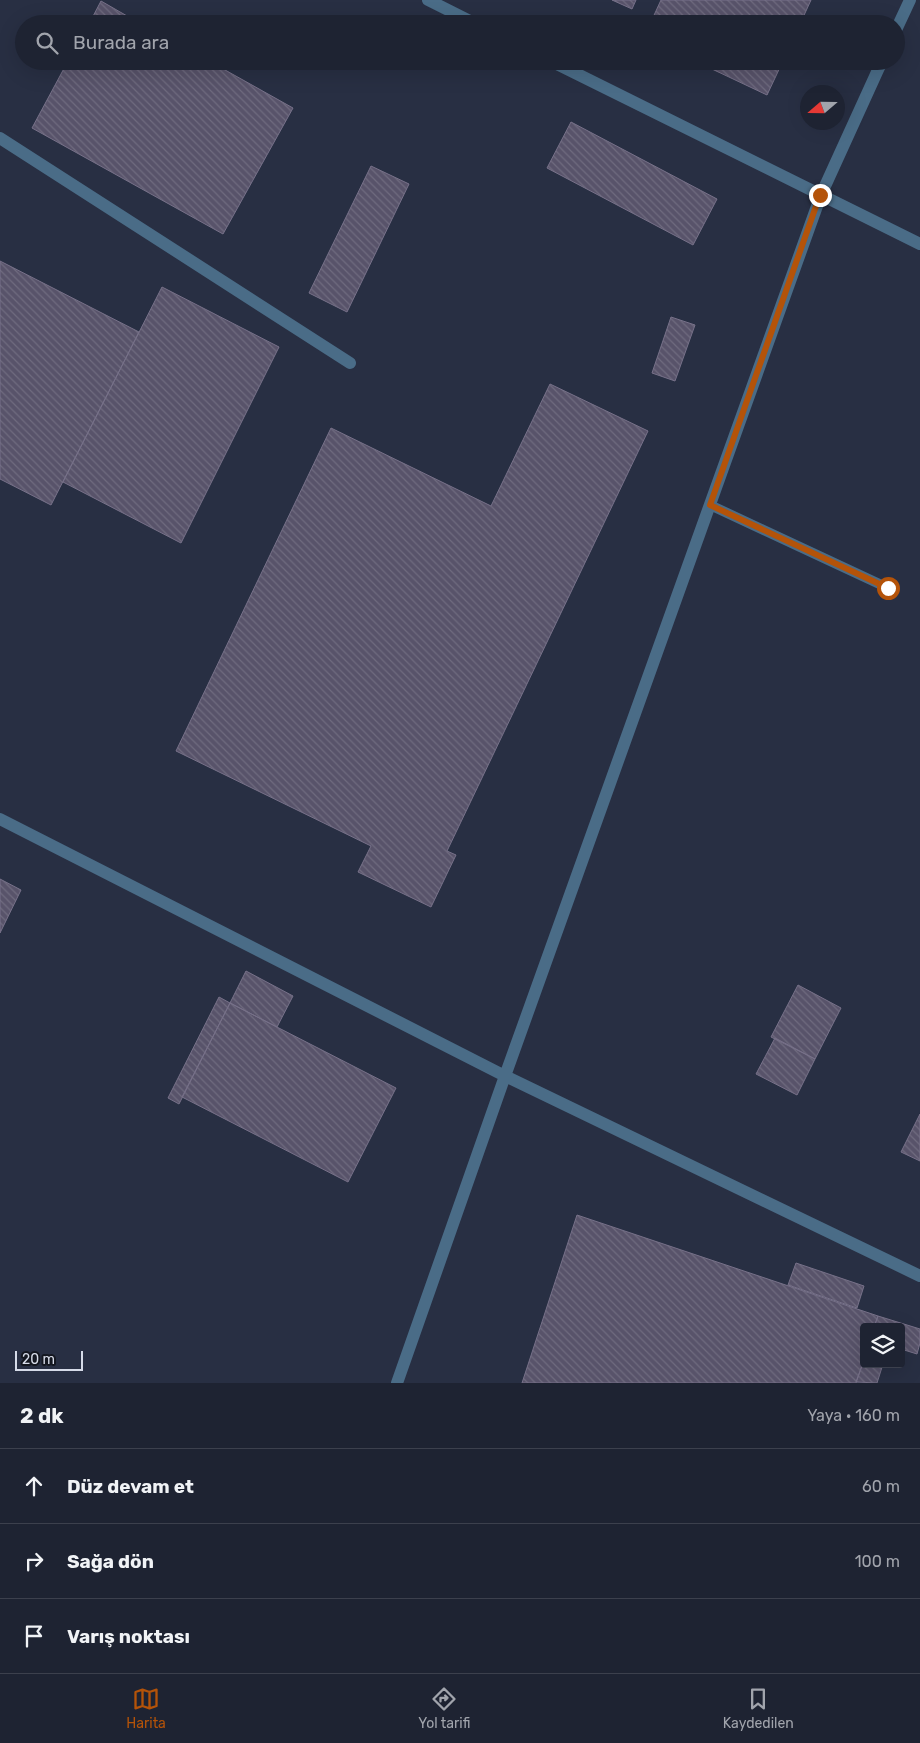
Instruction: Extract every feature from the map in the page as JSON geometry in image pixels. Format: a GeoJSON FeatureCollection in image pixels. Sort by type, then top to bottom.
{"type":"FeatureCollection","features":[{"type":"Feature","properties":{"kind":"street"},"geometry":{"type":"LineString","coordinates":[[428,0],[458,15]]}},
{"type":"Feature","properties":{"kind":"street"},"geometry":{"type":"LineString","coordinates":[[903,15],[910,0]]}},
{"type":"Feature","properties":{"kind":"street"},"geometry":{"type":"LineString","coordinates":[[569,70],[920,244]]}},
{"type":"Feature","properties":{"kind":"street"},"geometry":{"type":"LineString","coordinates":[[397,1383],[820,195],[878,70]]}},
{"type":"Feature","properties":{"kind":"street"},"geometry":{"type":"LineString","coordinates":[[0,138],[350,363]]}},
{"type":"Feature","properties":{"kind":"street"},"geometry":{"type":"LineString","coordinates":[[0,819],[505,1076],[920,1276]]}},
{"type":"Feature","properties":{"kind":"lane"},"geometry":{"type":"LineString","coordinates":[[710,505],[888,588]]}},
{"type":"Feature","properties":{"kind":"building"},"geometry":{"type":"Polygon","coordinates":[[[612,0],[636,0],[632,9],[612,0]]]}},
{"type":"Feature","properties":{"kind":"building"},"geometry":{"type":"Polygon","coordinates":[[[661,0],[811,0],[804,15],[654,15],[661,0]]]}},
{"type":"Feature","properties":{"kind":"building"},"geometry":{"type":"Polygon","coordinates":[[[101,1],[125,15],[94,15],[101,1]]]}},
{"type":"Feature","properties":{"kind":"building"},"geometry":{"type":"Polygon","coordinates":[[[63,70],[225,70],[293,108],[223,234],[32,128],[63,70]]]}},
{"type":"Feature","properties":{"kind":"building"},"geometry":{"type":"Polygon","coordinates":[[[714,70],[779,70],[767,95],[714,70]]]}},
{"type":"Feature","properties":{"kind":"building"},"geometry":{"type":"Polygon","coordinates":[[[571,122],[717,199],[693,245],[547,168],[571,122]]]}},
{"type":"Feature","properties":{"kind":"building"},"geometry":{"type":"Polygon","coordinates":[[[371,166],[409,184],[347,312],[309,293],[371,166]]]}},
{"type":"Feature","properties":{"kind":"building"},"geometry":{"type":"Polygon","coordinates":[[[0,261],[139,332],[51,505],[0,479],[0,261]]]}},
{"type":"Feature","properties":{"kind":"building"},"geometry":{"type":"Polygon","coordinates":[[[162,287],[279,347],[181,543],[63,482],[162,287]]]}},
{"type":"Feature","properties":{"kind":"building"},"geometry":{"type":"Polygon","coordinates":[[[671,317],[695,325],[675,381],[652,373],[671,317]]]}},
{"type":"Feature","properties":{"kind":"building"},"geometry":{"type":"Polygon","coordinates":[[[550,384],[648,431],[447,851],[456,855],[431,907],[358,872],[371,846],[176,751],[331,428],[491,506],[550,384]]]}},
{"type":"Feature","properties":{"kind":"building"},"geometry":{"type":"Polygon","coordinates":[[[0,879],[21,890],[0,933],[0,879]]]}},
{"type":"Feature","properties":{"kind":"building"},"geometry":{"type":"Polygon","coordinates":[[[246,971],[293,996],[277,1027],[230,1003],[246,971]]]}},
{"type":"Feature","properties":{"kind":"building"},"geometry":{"type":"Polygon","coordinates":[[[798,985],[841,1008],[815,1059],[771,1037],[798,985]]]}},
{"type":"Feature","properties":{"kind":"building"},"geometry":{"type":"Polygon","coordinates":[[[219,997],[230,1003],[179,1104],[168,1098],[219,997]]]}},
{"type":"Feature","properties":{"kind":"building"},"geometry":{"type":"Polygon","coordinates":[[[230,1003],[396,1088],[348,1182],[182,1097],[230,1003]]]}},
{"type":"Feature","properties":{"kind":"building"},"geometry":{"type":"Polygon","coordinates":[[[775,1038],[815,1059],[797,1095],[756,1074],[775,1038]]]}},
{"type":"Feature","properties":{"kind":"building"},"geometry":{"type":"Polygon","coordinates":[[[920,1114],[920,1161],[901,1152],[920,1114]]]}},
{"type":"Feature","properties":{"kind":"building"},"geometry":{"type":"Polygon","coordinates":[[[577,1215],[878,1316],[875,1323],[860,1323],[861,1368],[856,1383],[522,1383],[577,1215]]]}},
{"type":"Feature","properties":{"kind":"building"},"geometry":{"type":"Polygon","coordinates":[[[796,1263],[864,1286],[857,1308],[788,1285],[796,1263]]]}},
{"type":"Feature","properties":{"kind":"building"},"geometry":{"type":"Polygon","coordinates":[[[878,1316],[901,1323],[875,1323],[878,1316]]]}},
{"type":"Feature","properties":{"kind":"building"},"geometry":{"type":"Polygon","coordinates":[[[905,1324],[920,1329],[920,1343],[917,1354],[905,1350],[905,1324]]]}},
{"type":"Feature","properties":{"kind":"building"},"geometry":{"type":"Polygon","coordinates":[[[861,1368],[882,1368],[877,1383],[856,1382],[861,1368]]]}},
{"type":"Feature","properties":{"kind":"route"},"geometry":{"type":"LineString","coordinates":[[820,195],[710,505],[888,588]]}}]}
